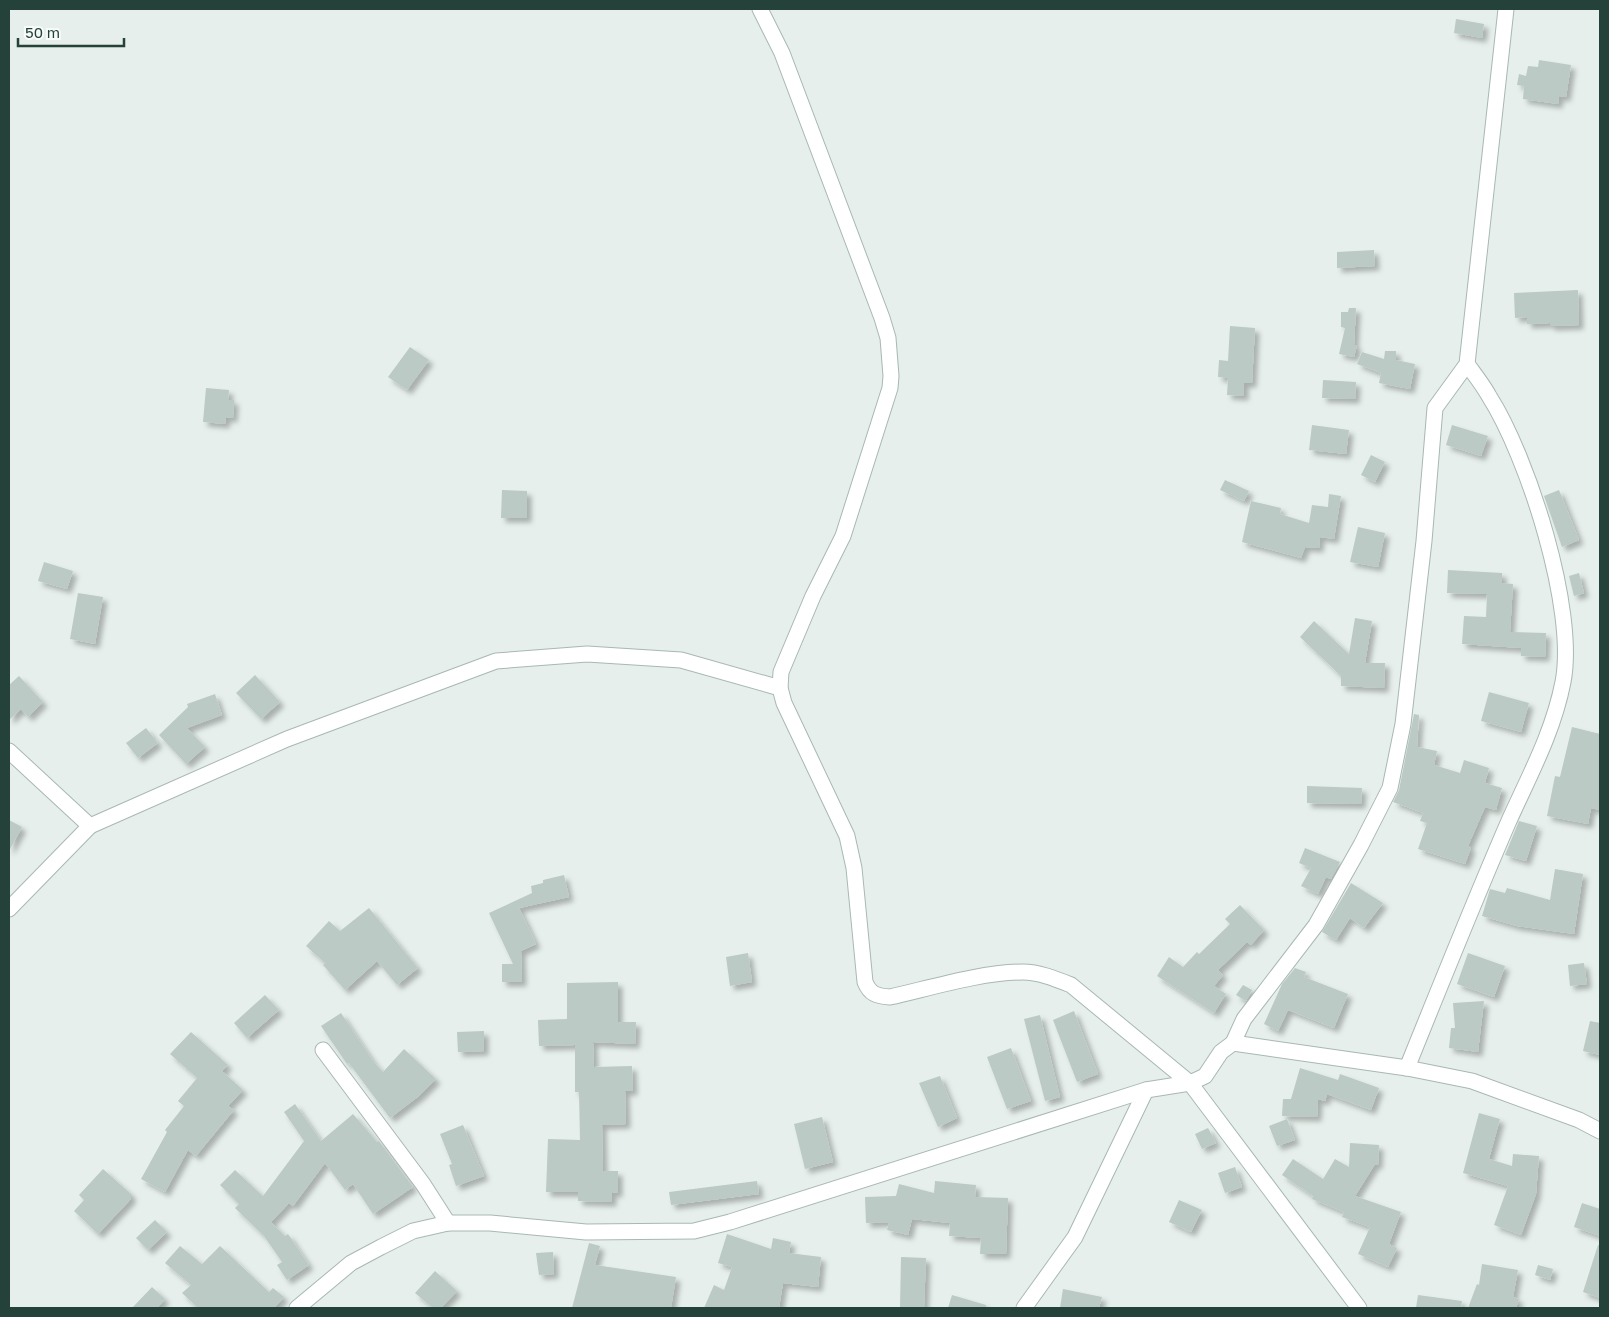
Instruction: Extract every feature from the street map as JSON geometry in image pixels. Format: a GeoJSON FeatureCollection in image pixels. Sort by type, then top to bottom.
{"type":"FeatureCollection","features":[{"type":"Feature","properties":{"kind":"street"},"geometry":{"type":"LineString","coordinates":[[760,9],[782,53],[888,338],[890,388],[843,536],[787,654],[781,672],[780,688],[784,703],[847,836],[854,868],[865,982],[869,991],[877,996],[890,997],[1000,974],[1024,972],[1047,976],[1071,985],[1190,1083],[1359,1308]]}},
{"type":"Feature","properties":{"kind":"street"},"geometry":{"type":"LineString","coordinates":[[297,1308],[351,1263],[413,1231],[448,1223],[490,1223],[586,1232],[694,1230],[730,1222],[1146,1090],[1190,1083],[1205,1076],[1220,1052],[1233,1043],[1244,1019],[1316,925],[1362,845],[1390,788],[1403,724],[1424,541],[1435,408],[1468,364],[1506,9]]}},
{"type":"Feature","properties":{"kind":"street"},"geometry":{"type":"LineString","coordinates":[[1407,1068],[1509,822],[1550,733],[1563,680],[1565,645],[1561,596],[1546,538],[1519,456],[1490,397],[1468,364]]}},
{"type":"Feature","properties":{"kind":"street"},"geometry":{"type":"LineString","coordinates":[[9,909],[90,826],[287,739],[496,661],[587,654],[681,660],[780,688]]}},
{"type":"Feature","properties":{"kind":"street"},"geometry":{"type":"LineString","coordinates":[[9,751],[90,826]]}},
{"type":"Feature","properties":{"kind":"street"},"geometry":{"type":"LineString","coordinates":[[1233,1043],[1407,1068],[1472,1081],[1579,1120],[1600,1131]]}},
{"type":"Feature","properties":{"kind":"street"},"geometry":{"type":"LineString","coordinates":[[323,1050],[423,1184],[448,1223]]}},
{"type":"Feature","properties":{"kind":"street"},"geometry":{"type":"LineString","coordinates":[[1024,1308],[1075,1237],[1146,1090]]}},
{"type":"Feature","properties":{"kind":"building"},"geometry":{"type":"Polygon","coordinates":[[[1456,19],[1484,24],[1482,38],[1454,33],[1456,19]]]}},
{"type":"Feature","properties":{"kind":"building"},"geometry":{"type":"Polygon","coordinates":[[[1539,60],[1571,65],[1566,97],[1559,96],[1558,104],[1523,99],[1524,86],[1517,85],[1519,74],[1526,76],[1528,66],[1538,67],[1539,60]]]}},
{"type":"Feature","properties":{"kind":"building"},"geometry":{"type":"Polygon","coordinates":[[[1374,250],[1375,266],[1337,268],[1337,252],[1374,250]]]}},
{"type":"Feature","properties":{"kind":"building"},"geometry":{"type":"Polygon","coordinates":[[[1578,290],[1579,325],[1550,326],[1550,323],[1527,324],[1527,317],[1515,318],[1514,293],[1578,290]]]}},
{"type":"Feature","properties":{"kind":"building"},"geometry":{"type":"Polygon","coordinates":[[[1349,308],[1356,308],[1354,345],[1357,345],[1354,357],[1339,354],[1345,328],[1341,327],[1341,312],[1348,312],[1349,308]]]}},
{"type":"Feature","properties":{"kind":"building"},"geometry":{"type":"Polygon","coordinates":[[[1230,326],[1255,328],[1252,383],[1244,383],[1244,396],[1227,395],[1228,378],[1218,377],[1219,360],[1228,361],[1230,326]]]}},
{"type":"Feature","properties":{"kind":"building"},"geometry":{"type":"Polygon","coordinates":[[[410,347],[429,360],[407,390],[388,377],[410,347]]]}},
{"type":"Feature","properties":{"kind":"building"},"geometry":{"type":"Polygon","coordinates":[[[1385,351],[1396,351],[1396,360],[1415,364],[1410,389],[1379,383],[1381,373],[1357,364],[1362,352],[1384,359],[1385,351]]]}},
{"type":"Feature","properties":{"kind":"building"},"geometry":{"type":"Polygon","coordinates":[[[1323,380],[1356,382],[1355,399],[1322,398],[1323,380]]]}},
{"type":"Feature","properties":{"kind":"building"},"geometry":{"type":"Polygon","coordinates":[[[206,388],[229,390],[228,400],[234,400],[233,418],[226,417],[225,424],[203,422],[206,388]]]}},
{"type":"Feature","properties":{"kind":"building"},"geometry":{"type":"Polygon","coordinates":[[[1312,425],[1349,430],[1346,454],[1309,450],[1312,425]]]}},
{"type":"Feature","properties":{"kind":"building"},"geometry":{"type":"Polygon","coordinates":[[[1452,425],[1488,436],[1481,456],[1446,445],[1452,425]]]}},
{"type":"Feature","properties":{"kind":"building"},"geometry":{"type":"Polygon","coordinates":[[[1371,455],[1385,462],[1375,482],[1361,475],[1371,455]]]}},
{"type":"Feature","properties":{"kind":"building"},"geometry":{"type":"Polygon","coordinates":[[[1225,480],[1249,491],[1244,501],[1220,490],[1225,480]]]}},
{"type":"Feature","properties":{"kind":"building"},"geometry":{"type":"Polygon","coordinates":[[[502,490],[527,491],[527,518],[501,518],[502,490]]]}},
{"type":"Feature","properties":{"kind":"building"},"geometry":{"type":"Polygon","coordinates":[[[1559,490],[1579,540],[1562,547],[1544,496],[1559,490]]]}},
{"type":"Feature","properties":{"kind":"building"},"geometry":{"type":"Polygon","coordinates":[[[1329,494],[1341,496],[1334,539],[1320,537],[1319,548],[1305,547],[1301,558],[1242,542],[1251,501],[1281,508],[1280,514],[1309,523],[1312,505],[1328,507],[1329,494]]]}},
{"type":"Feature","properties":{"kind":"building"},"geometry":{"type":"Polygon","coordinates":[[[1358,527],[1385,533],[1378,567],[1350,562],[1358,527]]]}},
{"type":"Feature","properties":{"kind":"building"},"geometry":{"type":"Polygon","coordinates":[[[44,562],[73,571],[67,589],[38,581],[44,562]]]}},
{"type":"Feature","properties":{"kind":"building"},"geometry":{"type":"Polygon","coordinates":[[[1448,570],[1502,573],[1502,583],[1513,584],[1510,632],[1546,633],[1545,657],[1521,656],[1521,648],[1462,644],[1464,616],[1486,617],[1487,594],[1447,593],[1448,570]]]}},
{"type":"Feature","properties":{"kind":"building"},"geometry":{"type":"Polygon","coordinates":[[[1579,573],[1584,593],[1574,596],[1569,576],[1579,573]]]}},
{"type":"Feature","properties":{"kind":"building"},"geometry":{"type":"Polygon","coordinates":[[[78,593],[103,597],[95,644],[70,639],[78,593]]]}},
{"type":"Feature","properties":{"kind":"building"},"geometry":{"type":"Polygon","coordinates":[[[1355,618],[1372,621],[1365,663],[1385,663],[1384,688],[1341,686],[1341,676],[1300,637],[1314,621],[1349,654],[1355,618]]]}},
{"type":"Feature","properties":{"kind":"building"},"geometry":{"type":"Polygon","coordinates":[[[255,675],[280,702],[261,719],[236,693],[255,675]]]}},
{"type":"Feature","properties":{"kind":"building"},"geometry":{"type":"Polygon","coordinates":[[[19,676],[43,702],[28,717],[21,709],[9,720],[9,685],[19,676]]]}},
{"type":"Feature","properties":{"kind":"building"},"geometry":{"type":"Polygon","coordinates":[[[1489,692],[1529,703],[1521,732],[1481,721],[1489,692]]]}},
{"type":"Feature","properties":{"kind":"building"},"geometry":{"type":"Polygon","coordinates":[[[215,694],[222,715],[187,728],[205,747],[186,764],[159,735],[188,707],[187,704],[215,694]]]}},
{"type":"Feature","properties":{"kind":"building"},"geometry":{"type":"Polygon","coordinates":[[[1414,714],[1419,715],[1417,747],[1437,751],[1434,765],[1460,773],[1464,760],[1489,768],[1485,783],[1502,788],[1496,810],[1485,807],[1468,846],[1471,848],[1465,864],[1418,849],[1427,823],[1420,821],[1423,813],[1393,802],[1399,790],[1414,714]]]}},
{"type":"Feature","properties":{"kind":"building"},"geometry":{"type":"Polygon","coordinates":[[[1572,727],[1600,734],[1600,810],[1591,808],[1588,824],[1547,816],[1555,776],[1560,777],[1572,727]]]}},
{"type":"Feature","properties":{"kind":"building"},"geometry":{"type":"Polygon","coordinates":[[[146,728],[158,743],[138,758],[126,743],[146,728]]]}},
{"type":"Feature","properties":{"kind":"building"},"geometry":{"type":"Polygon","coordinates":[[[1307,786],[1362,788],[1361,804],[1307,803],[1307,786]]]}},
{"type":"Feature","properties":{"kind":"building"},"geometry":{"type":"Polygon","coordinates":[[[9,820],[22,827],[9,851],[9,820]]]}},
{"type":"Feature","properties":{"kind":"building"},"geometry":{"type":"Polygon","coordinates":[[[1519,821],[1537,826],[1526,861],[1505,855],[1519,821]]]}},
{"type":"Feature","properties":{"kind":"building"},"geometry":{"type":"Polygon","coordinates":[[[1305,848],[1340,862],[1331,879],[1326,877],[1318,894],[1301,886],[1311,868],[1299,863],[1305,848]]]}},
{"type":"Feature","properties":{"kind":"building"},"geometry":{"type":"Polygon","coordinates":[[[1555,869],[1583,874],[1574,934],[1517,926],[1482,916],[1490,889],[1505,893],[1507,888],[1550,900],[1555,869]]]}},
{"type":"Feature","properties":{"kind":"building"},"geometry":{"type":"Polygon","coordinates":[[[564,875],[569,897],[519,908],[536,944],[521,951],[522,982],[502,982],[502,964],[513,964],[489,913],[532,893],[531,886],[543,883],[543,880],[564,875]]]}},
{"type":"Feature","properties":{"kind":"building"},"geometry":{"type":"Polygon","coordinates":[[[1351,883],[1383,903],[1364,928],[1350,918],[1336,940],[1322,932],[1351,883]]]}},
{"type":"Feature","properties":{"kind":"building"},"geometry":{"type":"Polygon","coordinates":[[[1240,905],[1264,930],[1251,945],[1247,942],[1218,970],[1223,975],[1214,986],[1226,994],[1214,1013],[1157,976],[1169,957],[1183,967],[1197,952],[1199,954],[1230,924],[1225,919],[1240,905]]]}},
{"type":"Feature","properties":{"kind":"building"},"geometry":{"type":"Polygon","coordinates":[[[369,908],[418,968],[397,985],[377,961],[345,990],[323,965],[325,963],[306,946],[329,921],[340,931],[369,908]]]}},
{"type":"Feature","properties":{"kind":"building"},"geometry":{"type":"Polygon","coordinates":[[[748,953],[752,982],[730,986],[726,957],[748,953]]]}},
{"type":"Feature","properties":{"kind":"building"},"geometry":{"type":"Polygon","coordinates":[[[1468,953],[1505,966],[1494,997],[1457,984],[1468,953]]]}},
{"type":"Feature","properties":{"kind":"building"},"geometry":{"type":"Polygon","coordinates":[[[1584,963],[1587,984],[1570,986],[1568,965],[1584,963]]]}},
{"type":"Feature","properties":{"kind":"building"},"geometry":{"type":"Polygon","coordinates":[[[1295,968],[1306,972],[1304,977],[1348,994],[1334,1028],[1288,1010],[1278,1031],[1264,1024],[1282,984],[1295,968]]]}},
{"type":"Feature","properties":{"kind":"building"},"geometry":{"type":"Polygon","coordinates":[[[618,982],[618,1022],[636,1022],[635,1044],[593,1042],[594,1067],[632,1066],[633,1091],[625,1091],[626,1124],[602,1125],[603,1171],[618,1171],[618,1193],[612,1192],[612,1202],[578,1201],[578,1192],[546,1192],[548,1139],[580,1140],[579,1092],[575,1092],[575,1045],[539,1046],[538,1020],[567,1019],[567,983],[618,982]]]}},
{"type":"Feature","properties":{"kind":"building"},"geometry":{"type":"Polygon","coordinates":[[[1243,985],[1252,990],[1246,1001],[1236,995],[1243,985]]]}},
{"type":"Feature","properties":{"kind":"building"},"geometry":{"type":"Polygon","coordinates":[[[265,995],[279,1010],[247,1038],[234,1023],[265,995]]]}},
{"type":"Feature","properties":{"kind":"building"},"geometry":{"type":"Polygon","coordinates":[[[1484,1001],[1478,1052],[1449,1048],[1451,1028],[1455,1028],[1453,1003],[1484,1001]]]}},
{"type":"Feature","properties":{"kind":"building"},"geometry":{"type":"Polygon","coordinates":[[[1074,1011],[1098,1074],[1077,1082],[1053,1020],[1074,1011]]]}},
{"type":"Feature","properties":{"kind":"building"},"geometry":{"type":"Polygon","coordinates":[[[341,1013],[373,1061],[383,1072],[404,1049],[436,1079],[419,1096],[390,1118],[349,1063],[347,1064],[321,1026],[341,1013]]]}},
{"type":"Feature","properties":{"kind":"building"},"geometry":{"type":"Polygon","coordinates":[[[1040,1015],[1060,1097],[1045,1101],[1024,1019],[1040,1015]]]}},
{"type":"Feature","properties":{"kind":"building"},"geometry":{"type":"Polygon","coordinates":[[[1590,1021],[1600,1023],[1600,1055],[1583,1051],[1590,1021]]]}},
{"type":"Feature","properties":{"kind":"building"},"geometry":{"type":"Polygon","coordinates":[[[484,1031],[484,1051],[458,1052],[457,1032],[484,1031]]]}},
{"type":"Feature","properties":{"kind":"building"},"geometry":{"type":"Polygon","coordinates":[[[191,1032],[228,1065],[222,1071],[243,1090],[228,1106],[234,1110],[196,1156],[188,1150],[165,1192],[141,1179],[167,1132],[165,1130],[184,1106],[178,1101],[197,1078],[170,1054],[191,1032]]]}},
{"type":"Feature","properties":{"kind":"building"},"geometry":{"type":"Polygon","coordinates":[[[1011,1048],[1031,1101],[1007,1109],[987,1057],[1011,1048]]]}},
{"type":"Feature","properties":{"kind":"building"},"geometry":{"type":"Polygon","coordinates":[[[1300,1068],[1338,1080],[1340,1074],[1379,1088],[1371,1110],[1327,1094],[1325,1101],[1318,1099],[1317,1117],[1282,1116],[1283,1099],[1291,1099],[1300,1068]]]}},
{"type":"Feature","properties":{"kind":"building"},"geometry":{"type":"Polygon","coordinates":[[[940,1076],[957,1118],[938,1127],[919,1083],[940,1076]]]}},
{"type":"Feature","properties":{"kind":"building"},"geometry":{"type":"Polygon","coordinates":[[[295,1104],[321,1141],[353,1114],[377,1142],[379,1141],[413,1187],[373,1214],[353,1184],[345,1190],[325,1163],[293,1206],[289,1203],[271,1222],[285,1236],[288,1234],[309,1265],[287,1280],[277,1265],[282,1262],[264,1236],[235,1208],[239,1204],[220,1185],[235,1170],[263,1196],[304,1141],[284,1112],[295,1104]]]}},
{"type":"Feature","properties":{"kind":"building"},"geometry":{"type":"Polygon","coordinates":[[[1479,1113],[1500,1119],[1489,1159],[1512,1166],[1513,1154],[1539,1156],[1536,1194],[1521,1235],[1494,1225],[1508,1186],[1463,1173],[1479,1113]]]}},
{"type":"Feature","properties":{"kind":"building"},"geometry":{"type":"Polygon","coordinates":[[[822,1117],[833,1162],[805,1169],[794,1124],[822,1117]]]}},
{"type":"Feature","properties":{"kind":"building"},"geometry":{"type":"Polygon","coordinates":[[[1287,1119],[1295,1140],[1277,1146],[1269,1126],[1287,1119]]]}},
{"type":"Feature","properties":{"kind":"building"},"geometry":{"type":"Polygon","coordinates":[[[463,1125],[484,1176],[456,1186],[449,1165],[452,1164],[440,1134],[463,1125]]]}},
{"type":"Feature","properties":{"kind":"building"},"geometry":{"type":"Polygon","coordinates":[[[1208,1128],[1216,1143],[1202,1149],[1195,1134],[1208,1128]]]}},
{"type":"Feature","properties":{"kind":"building"},"geometry":{"type":"Polygon","coordinates":[[[1350,1143],[1379,1145],[1378,1165],[1375,1164],[1355,1196],[1401,1212],[1389,1244],[1397,1248],[1388,1267],[1358,1254],[1370,1227],[1342,1217],[1344,1212],[1312,1199],[1313,1196],[1282,1175],[1293,1159],[1323,1179],[1335,1159],[1349,1167],[1350,1143]]]}},
{"type":"Feature","properties":{"kind":"building"},"geometry":{"type":"Polygon","coordinates":[[[1235,1167],[1242,1187],[1225,1193],[1218,1173],[1235,1167]]]}},
{"type":"Feature","properties":{"kind":"building"},"geometry":{"type":"Polygon","coordinates":[[[103,1169],[131,1194],[131,1199],[98,1234],[74,1211],[84,1200],[79,1195],[103,1169]]]}},
{"type":"Feature","properties":{"kind":"building"},"geometry":{"type":"Polygon","coordinates":[[[757,1181],[759,1194],[671,1205],[669,1192],[757,1181]]]}},
{"type":"Feature","properties":{"kind":"building"},"geometry":{"type":"Polygon","coordinates":[[[935,1181],[976,1185],[975,1197],[1008,1198],[1006,1254],[980,1254],[981,1238],[949,1236],[950,1223],[912,1219],[908,1235],[887,1230],[889,1222],[866,1223],[865,1197],[896,1196],[899,1184],[934,1193],[935,1181]]]}},
{"type":"Feature","properties":{"kind":"building"},"geometry":{"type":"Polygon","coordinates":[[[1179,1200],[1202,1210],[1191,1232],[1169,1222],[1179,1200]]]}},
{"type":"Feature","properties":{"kind":"building"},"geometry":{"type":"Polygon","coordinates":[[[1582,1203],[1600,1209],[1600,1236],[1574,1227],[1582,1203]]]}},
{"type":"Feature","properties":{"kind":"building"},"geometry":{"type":"Polygon","coordinates":[[[155,1220],[167,1232],[148,1250],[136,1238],[155,1220]]]}},
{"type":"Feature","properties":{"kind":"building"},"geometry":{"type":"Polygon","coordinates":[[[727,1234],[771,1249],[773,1238],[791,1242],[789,1253],[821,1257],[818,1287],[783,1283],[779,1308],[704,1308],[714,1285],[724,1290],[732,1267],[718,1263],[727,1234]]]}},
{"type":"Feature","properties":{"kind":"building"},"geometry":{"type":"Polygon","coordinates":[[[589,1243],[600,1246],[595,1265],[676,1277],[671,1308],[572,1308],[589,1243]]]}},
{"type":"Feature","properties":{"kind":"building"},"geometry":{"type":"Polygon","coordinates":[[[1598,1245],[1600,1245],[1600,1298],[1583,1292],[1598,1245]]]}},
{"type":"Feature","properties":{"kind":"building"},"geometry":{"type":"Polygon","coordinates":[[[180,1246],[202,1264],[220,1246],[269,1292],[273,1288],[284,1297],[274,1308],[198,1308],[182,1293],[191,1285],[165,1263],[180,1246]]]}},
{"type":"Feature","properties":{"kind":"building"},"geometry":{"type":"Polygon","coordinates":[[[553,1252],[554,1274],[539,1275],[536,1253],[553,1252]]]}},
{"type":"Feature","properties":{"kind":"building"},"geometry":{"type":"Polygon","coordinates":[[[901,1257],[926,1258],[924,1308],[900,1308],[901,1257]]]}},
{"type":"Feature","properties":{"kind":"building"},"geometry":{"type":"Polygon","coordinates":[[[1482,1264],[1518,1270],[1513,1297],[1519,1299],[1516,1308],[1468,1308],[1477,1284],[1479,1285],[1482,1264]]]}},
{"type":"Feature","properties":{"kind":"building"},"geometry":{"type":"Polygon","coordinates":[[[1538,1265],[1553,1269],[1550,1280],[1535,1275],[1538,1265]]]}},
{"type":"Feature","properties":{"kind":"building"},"geometry":{"type":"Polygon","coordinates":[[[435,1271],[457,1291],[441,1308],[433,1308],[415,1293],[435,1271]]]}},
{"type":"Feature","properties":{"kind":"building"},"geometry":{"type":"Polygon","coordinates":[[[152,1287],[165,1299],[157,1308],[132,1308],[152,1287]]]}},
{"type":"Feature","properties":{"kind":"building"},"geometry":{"type":"Polygon","coordinates":[[[1063,1289],[1102,1297],[1099,1308],[1060,1308],[1063,1289]]]}},
{"type":"Feature","properties":{"kind":"building"},"geometry":{"type":"Polygon","coordinates":[[[952,1295],[986,1305],[986,1308],[948,1308],[952,1295]]]}},
{"type":"Feature","properties":{"kind":"building"},"geometry":{"type":"Polygon","coordinates":[[[1418,1295],[1462,1301],[1461,1308],[1416,1308],[1418,1295]]]}}]}
